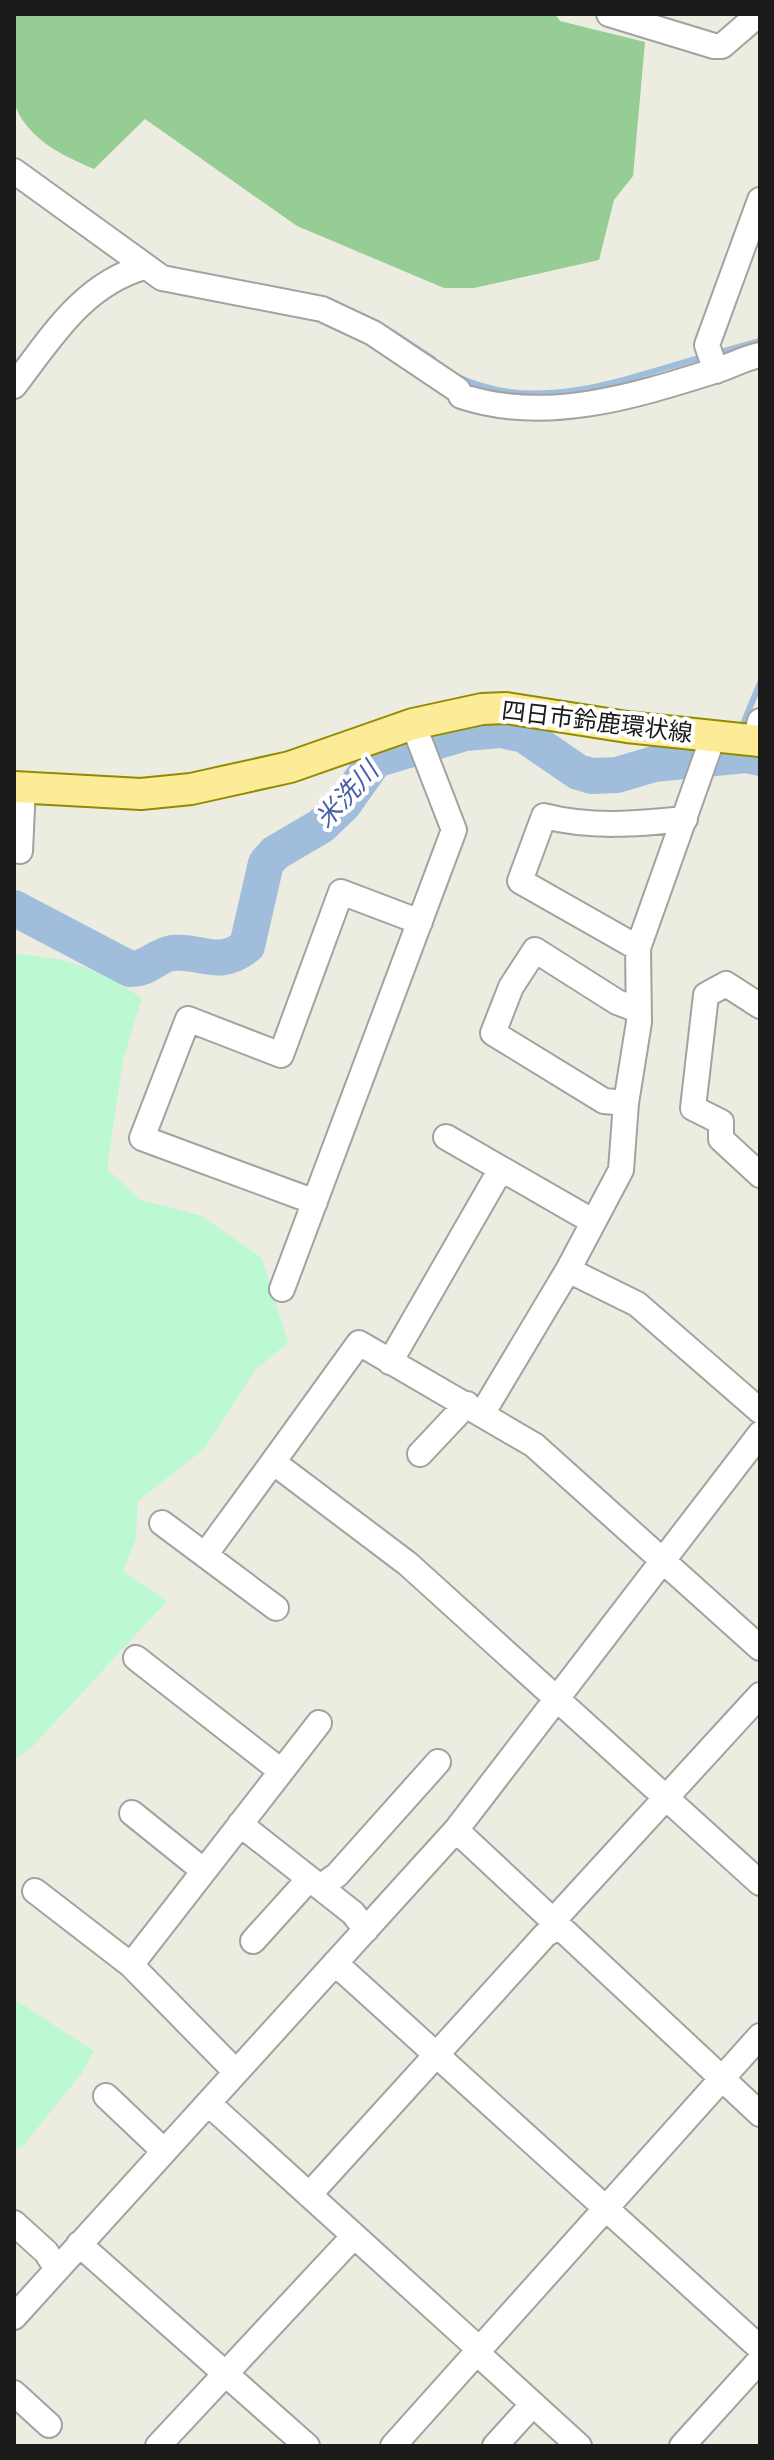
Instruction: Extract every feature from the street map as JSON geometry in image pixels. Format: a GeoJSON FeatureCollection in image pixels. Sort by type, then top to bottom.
{"type":"FeatureCollection","features":[{"type":"Feature","properties":{"kind":"main road","name":"四日市鈴鹿環状線"},"geometry":{"type":"LineString","coordinates":[[18,787],[141,794],[191,789],[290,767],[414,727],[482,709],[506,708],[745,736]]}},
{"type":"Feature","properties":{"kind":"street"},"geometry":{"type":"LineString","coordinates":[[609,14],[722,46],[759,14]]}},
{"type":"Feature","properties":{"kind":"street"},"geometry":{"type":"LineString","coordinates":[[14,171],[144,267],[178,282],[322,309],[355,323],[405,352],[458,390],[461,396],[487,405],[551,410],[648,390],[712,361],[760,355]]}},
{"type":"Feature","properties":{"kind":"street"},"geometry":{"type":"LineString","coordinates":[[712,361],[760,200]]}},
{"type":"Feature","properties":{"kind":"street"},"geometry":{"type":"LineString","coordinates":[[14,386],[83,299],[111,280],[144,267]]}},
{"type":"Feature","properties":{"kind":"street"},"geometry":{"type":"LineString","coordinates":[[282,1289],[454,830],[414,727]]}},
{"type":"Feature","properties":{"kind":"street"},"geometry":{"type":"LineString","coordinates":[[420,1454],[474,1409],[568,1270],[621,1170],[638,1010],[638,948],[701,776],[745,736]]}},
{"type":"Feature","properties":{"kind":"street"},"geometry":{"type":"LineString","coordinates":[[14,850],[20,851],[18,787]]}},
{"type":"Feature","properties":{"kind":"street"},"geometry":{"type":"LineString","coordinates":[[638,948],[520,881],[544,816],[573,823],[643,824],[685,819]]}},
{"type":"Feature","properties":{"kind":"street"},"geometry":{"type":"LineString","coordinates":[[315,1202],[142,1138],[188,1019],[281,1055],[341,892],[420,922]]}},
{"type":"Feature","properties":{"kind":"street"},"geometry":{"type":"LineString","coordinates":[[626,1103],[604,1101],[493,1033],[511,987],[535,950],[617,1002],[638,1010]]}},
{"type":"Feature","properties":{"kind":"street"},"geometry":{"type":"LineString","coordinates":[[760,1006],[726,984],[706,995],[693,1108],[721,1122],[721,1139],[760,1175]]}},
{"type":"Feature","properties":{"kind":"street"},"geometry":{"type":"LineString","coordinates":[[446,1137],[592,1221]]}},
{"type":"Feature","properties":{"kind":"street"},"geometry":{"type":"LineString","coordinates":[[390,1362],[501,1169]]}},
{"type":"Feature","properties":{"kind":"street"},"geometry":{"type":"LineString","coordinates":[[568,1270],[637,1304],[760,1411]]}},
{"type":"Feature","properties":{"kind":"street"},"geometry":{"type":"LineString","coordinates":[[205,1555],[359,1343],[534,1445],[760,1648]]}},
{"type":"Feature","properties":{"kind":"street"},"geometry":{"type":"LineString","coordinates":[[14,2317],[456,1830],[760,1434]]}},
{"type":"Feature","properties":{"kind":"street"},"geometry":{"type":"LineString","coordinates":[[273,1462],[408,1564],[760,1883]]}},
{"type":"Feature","properties":{"kind":"street"},"geometry":{"type":"LineString","coordinates":[[162,1523],[276,1608]]}},
{"type":"Feature","properties":{"kind":"street"},"geometry":{"type":"LineString","coordinates":[[136,1658],[281,1771]]}},
{"type":"Feature","properties":{"kind":"street"},"geometry":{"type":"LineString","coordinates":[[309,2195],[760,1695]]}},
{"type":"Feature","properties":{"kind":"street"},"geometry":{"type":"LineString","coordinates":[[131,1965],[319,1723]]}},
{"type":"Feature","properties":{"kind":"street"},"geometry":{"type":"LineString","coordinates":[[253,1941],[315,1883],[337,1875],[438,1762]]}},
{"type":"Feature","properties":{"kind":"street"},"geometry":{"type":"LineString","coordinates":[[132,1813],[204,1871]]}},
{"type":"Feature","properties":{"kind":"street"},"geometry":{"type":"LineString","coordinates":[[240,1824],[353,1913],[366,1930]]}},
{"type":"Feature","properties":{"kind":"street"},"geometry":{"type":"LineString","coordinates":[[456,1830],[760,2114]]}},
{"type":"Feature","properties":{"kind":"street"},"geometry":{"type":"LineString","coordinates":[[35,1891],[131,1965],[236,2072]]}},
{"type":"Feature","properties":{"kind":"street"},"geometry":{"type":"LineString","coordinates":[[335,1963],[760,2348]]}},
{"type":"Feature","properties":{"kind":"street"},"geometry":{"type":"LineString","coordinates":[[393,2446],[760,2036]]}},
{"type":"Feature","properties":{"kind":"street"},"geometry":{"type":"LineString","coordinates":[[106,2096],[164,2151]]}},
{"type":"Feature","properties":{"kind":"street"},"geometry":{"type":"LineString","coordinates":[[208,2103],[579,2446]]}},
{"type":"Feature","properties":{"kind":"street"},"geometry":{"type":"LineString","coordinates":[[14,2223],[46,2252],[57,2269]]}},
{"type":"Feature","properties":{"kind":"street"},"geometry":{"type":"LineString","coordinates":[[158,2446],[354,2236]]}},
{"type":"Feature","properties":{"kind":"street"},"geometry":{"type":"LineString","coordinates":[[79,2244],[226,2374],[293,2442]]}},
{"type":"Feature","properties":{"kind":"street"},"geometry":{"type":"LineString","coordinates":[[682,2446],[760,2360]]}},
{"type":"Feature","properties":{"kind":"street"},"geometry":{"type":"LineString","coordinates":[[14,2393],[49,2425]]}},
{"type":"Feature","properties":{"kind":"street"},"geometry":{"type":"LineString","coordinates":[[495,2446],[533,2404]]}},
{"type":"Feature","properties":{"kind":"green space"},"geometry":{"type":"Polygon","coordinates":[[[14,14],[555,14],[560,21],[645,42],[633,176],[614,200],[599,260],[474,288],[444,288],[297,226],[145,119],[94,169],[58,152],[27,126],[14,102],[14,14]]]}},
{"type":"Feature","properties":{"kind":"green space"},"geometry":{"type":"Polygon","coordinates":[[[14,954],[51,958],[82,966],[142,998],[123,1060],[107,1169],[141,1200],[202,1216],[262,1258],[288,1343],[256,1369],[204,1449],[138,1501],[136,1539],[123,1571],[167,1601],[33,1746],[14,1760],[14,954]]]}},
{"type":"Feature","properties":{"kind":"green space"},"geometry":{"type":"Polygon","coordinates":[[[14,1999],[94,2051],[82,2073],[22,2147],[14,2149],[14,1999]]]}},
{"type":"Feature","properties":{"kind":"waterway"},"geometry":{"type":"LineString","coordinates":[[392,332],[433,359]]}},
{"type":"Feature","properties":{"kind":"waterway"},"geometry":{"type":"LineString","coordinates":[[714,354],[760,341]]}},
{"type":"Feature","properties":{"kind":"waterway"},"geometry":{"type":"LineString","coordinates":[[458,377],[489,388],[519,393],[550,393],[612,383],[703,357]]}},
{"type":"Feature","properties":{"kind":"waterway"},"geometry":{"type":"LineString","coordinates":[[744,732],[743,724],[760,683]]}},
{"type":"Feature","properties":{"kind":"waterway","name":"米洗川"},"geometry":{"type":"LineString","coordinates":[[14,908],[130,969],[142,967],[172,953],[219,958],[237,953],[247,946],[266,863],[275,853],[321,826],[344,804],[375,760],[465,733],[501,730],[524,735],[578,772],[592,776],[617,775],[654,764],[746,755],[760,758]]}}]}
